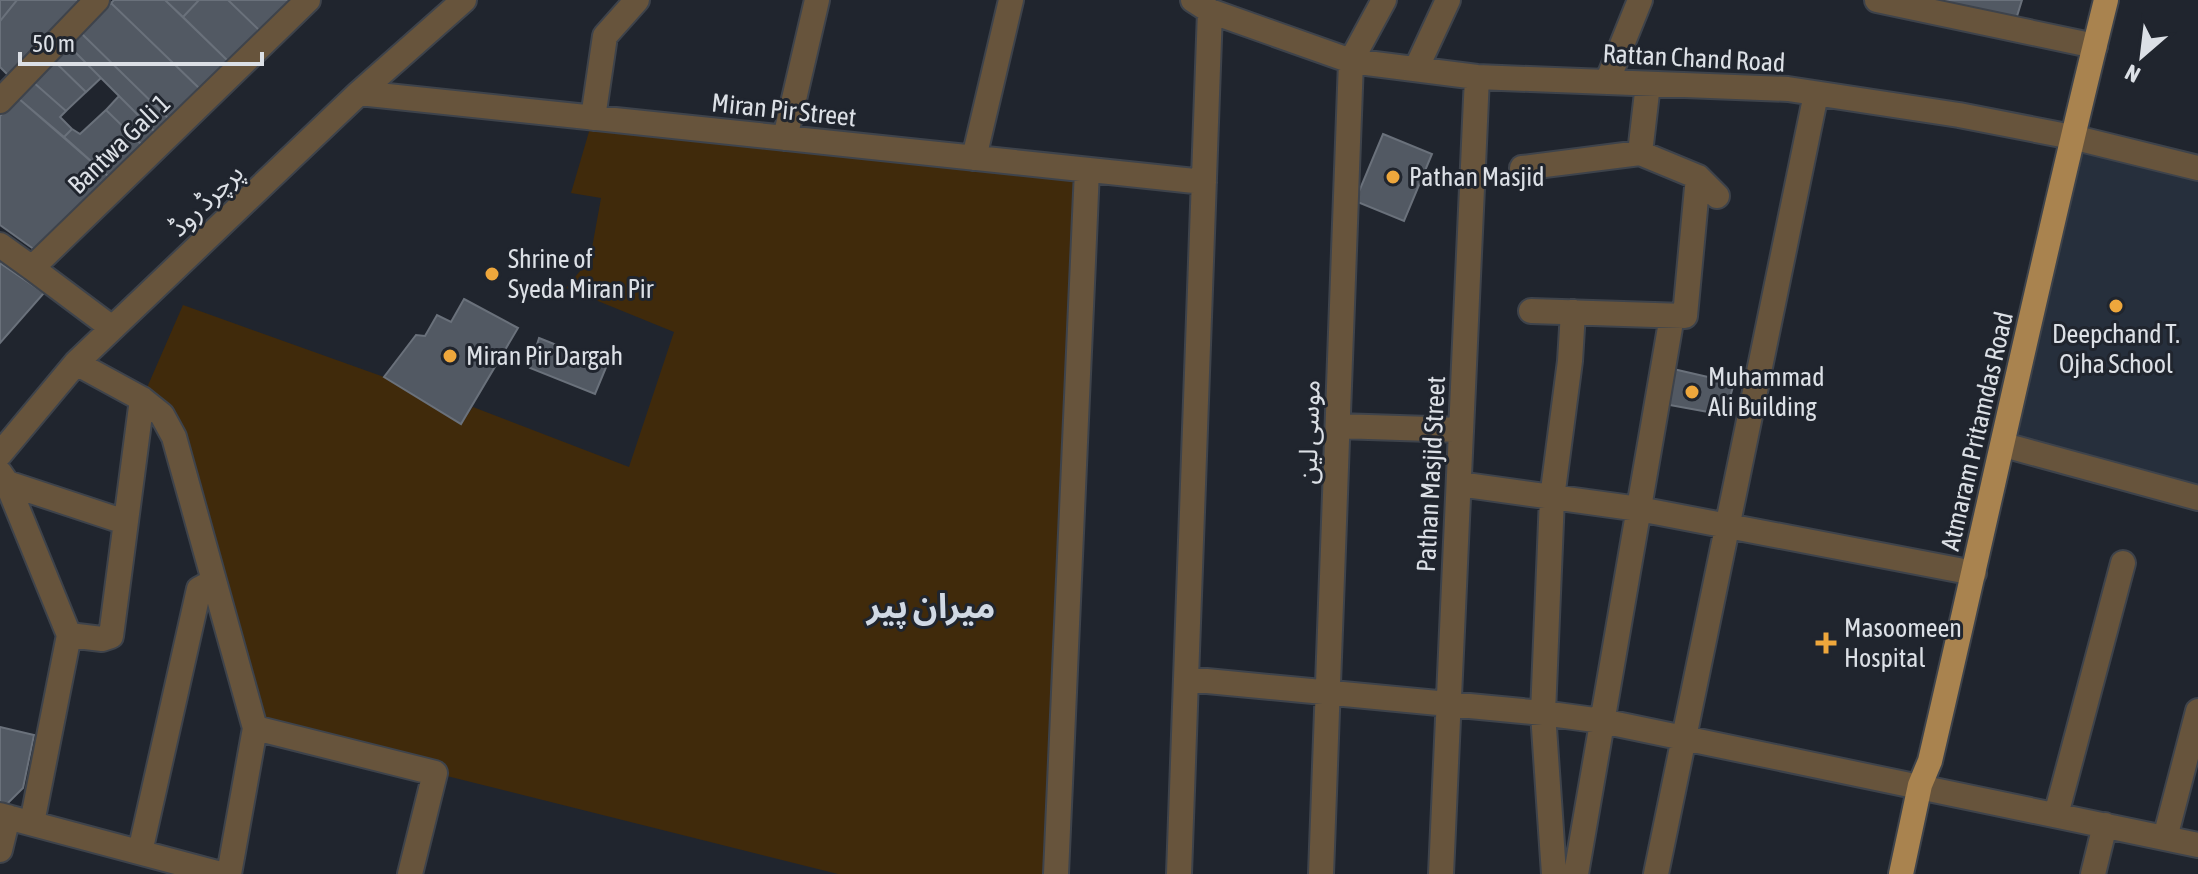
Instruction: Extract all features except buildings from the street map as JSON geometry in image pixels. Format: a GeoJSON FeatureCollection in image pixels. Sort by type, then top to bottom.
{"type":"FeatureCollection","features":[{"type":"Feature","properties":{"kind":"main road","name":"Atmaram Pritamdas Road"},"geometry":{"type":"LineString","coordinates":[[1901,874],[1920,785],[1930,761],[2106,0]]}},
{"type":"Feature","properties":{"kind":"street"},"geometry":{"type":"LineString","coordinates":[[0,101],[97,0]]}},
{"type":"Feature","properties":{"kind":"street","name":"Bantwa Gali 1"},"geometry":{"type":"LineString","coordinates":[[32,268],[308,0]]}},
{"type":"Feature","properties":{"kind":"street","name":"پرچرڈ روڈ"},"geometry":{"type":"LineString","coordinates":[[0,454],[76,363],[359,93],[464,0]]}},
{"type":"Feature","properties":{"kind":"street"},"geometry":{"type":"LineString","coordinates":[[593,118],[605,36],[637,0]]}},
{"type":"Feature","properties":{"kind":"street"},"geometry":{"type":"LineString","coordinates":[[785,138],[817,0]]}},
{"type":"Feature","properties":{"kind":"street"},"geometry":{"type":"LineString","coordinates":[[974,158],[1011,0]]}},
{"type":"Feature","properties":{"kind":"street","name":"موسی لین"},"geometry":{"type":"LineString","coordinates":[[1321,874],[1351,61],[1384,0]]}},
{"type":"Feature","properties":{"kind":"street"},"geometry":{"type":"LineString","coordinates":[[1416,69],[1448,0]]}},
{"type":"Feature","properties":{"kind":"street"},"geometry":{"type":"LineString","coordinates":[[1607,82],[1640,0]]}},
{"type":"Feature","properties":{"kind":"street"},"geometry":{"type":"LineString","coordinates":[[1877,0],[2095,46]]}},
{"type":"Feature","properties":{"kind":"street"},"geometry":{"type":"LineString","coordinates":[[1179,874],[1204,182],[1201,5]]}},
{"type":"Feature","properties":{"kind":"street","name":"Rattan Chand Road"},"geometry":{"type":"LineString","coordinates":[[1201,5],[1351,61],[1477,77],[1788,89],[1959,115],[2072,137],[2198,168]]}},
{"type":"Feature","properties":{"kind":"street","name":"Pathan Masjid Street"},"geometry":{"type":"LineString","coordinates":[[1441,874],[1477,77]]}},
{"type":"Feature","properties":{"kind":"street"},"geometry":{"type":"LineString","coordinates":[[1640,153],[1648,84]]}},
{"type":"Feature","properties":{"kind":"street","name":"Miran Pir Street"},"geometry":{"type":"LineString","coordinates":[[359,93],[1204,182]]}},
{"type":"Feature","properties":{"kind":"street"},"geometry":{"type":"LineString","coordinates":[[1656,874],[1816,94]]}},
{"type":"Feature","properties":{"kind":"street"},"geometry":{"type":"LineString","coordinates":[[1522,168],[1640,153],[1698,177],[1717,196]]}},
{"type":"Feature","properties":{"kind":"street"},"geometry":{"type":"LineString","coordinates":[[1056,874],[1087,170]]}},
{"type":"Feature","properties":{"kind":"street"},"geometry":{"type":"LineString","coordinates":[[1531,311],[1685,316],[1698,177]]}},
{"type":"Feature","properties":{"kind":"street"},"geometry":{"type":"LineString","coordinates":[[0,245],[112,328]]}},
{"type":"Feature","properties":{"kind":"street"},"geometry":{"type":"LineString","coordinates":[[1554,874],[1543,713],[1552,498],[1570,361],[1573,312]]}},
{"type":"Feature","properties":{"kind":"street"},"geometry":{"type":"LineString","coordinates":[[1576,874],[1672,316]]}},
{"type":"Feature","properties":{"kind":"street"},"geometry":{"type":"LineString","coordinates":[[76,363],[142,399],[162,415],[174,437],[255,728],[229,874]]}},
{"type":"Feature","properties":{"kind":"street"},"geometry":{"type":"LineString","coordinates":[[69,635],[102,639],[111,636],[142,399]]}},
{"type":"Feature","properties":{"kind":"street"},"geometry":{"type":"LineString","coordinates":[[1338,426],[1461,430]]}},
{"type":"Feature","properties":{"kind":"street"},"geometry":{"type":"LineString","coordinates":[[2004,445],[2198,498]]}},
{"type":"Feature","properties":{"kind":"street"},"geometry":{"type":"LineString","coordinates":[[4,478],[125,522]]}},
{"type":"Feature","properties":{"kind":"street"},"geometry":{"type":"LineString","coordinates":[[4,478],[69,635],[32,823]]}},
{"type":"Feature","properties":{"kind":"street"},"geometry":{"type":"LineString","coordinates":[[1459,484],[1728,524],[1974,573]]}},
{"type":"Feature","properties":{"kind":"street"},"geometry":{"type":"LineString","coordinates":[[2056,815],[2123,563]]}},
{"type":"Feature","properties":{"kind":"street"},"geometry":{"type":"LineString","coordinates":[[140,852],[199,589],[214,581]]}},
{"type":"Feature","properties":{"kind":"street"},"geometry":{"type":"LineString","coordinates":[[1186,679],[1602,721],[2198,845]]}},
{"type":"Feature","properties":{"kind":"street"},"geometry":{"type":"LineString","coordinates":[[2165,838],[2198,711]]}},
{"type":"Feature","properties":{"kind":"street"},"geometry":{"type":"LineString","coordinates":[[255,728],[435,773],[410,874]]}},
{"type":"Feature","properties":{"kind":"street"},"geometry":{"type":"LineString","coordinates":[[0,850],[4,816],[221,874]]}},
{"type":"Feature","properties":{"kind":"street"},"geometry":{"type":"LineString","coordinates":[[2093,874],[2105,825]]}},
{"type":"Feature","properties":{"kind":"shaded area"},"geometry":{"type":"Polygon","coordinates":[[[593,118],[1087,170],[1046,874],[838,874],[255,728],[174,437],[142,399],[183,305],[384,377],[461,424],[473,407],[629,467],[674,332],[566,288],[590,259],[601,198],[571,193],[593,118]]]}},
{"type":"Feature","properties":{"kind":"shaded area","name":"Deepchand T. Ojha School"},"geometry":{"type":"Polygon","coordinates":[[[2072,137],[2198,168],[2198,498],[2004,445],[2072,137]]]}},
{"type":"Feature","properties":{"kind":"place","name":"Pathan Masjid"},"geometry":{"type":"Point","coordinates":[1393,177]}},
{"type":"Feature","properties":{"kind":"place","name":"Shrine of Syeda Miran Pir"},"geometry":{"type":"Point","coordinates":[492,274]}},
{"type":"Feature","properties":{"kind":"place","name":"Deepchand T. Ojha School"},"geometry":{"type":"Point","coordinates":[2116,306]}},
{"type":"Feature","properties":{"kind":"place","name":"Miran Pir Dargah"},"geometry":{"type":"Point","coordinates":[450,356]}},
{"type":"Feature","properties":{"kind":"place","name":"Muhammad Ali Building"},"geometry":{"type":"Point","coordinates":[1692,392]}},
{"type":"Feature","properties":{"kind":"place","name":"Masoomeen Hospital"},"geometry":{"type":"Point","coordinates":[1826,643]}},
{"type":"Feature","properties":{"kind":"district","name":"میران پیر"},"geometry":{"type":"Point","coordinates":[931,605]}}]}
